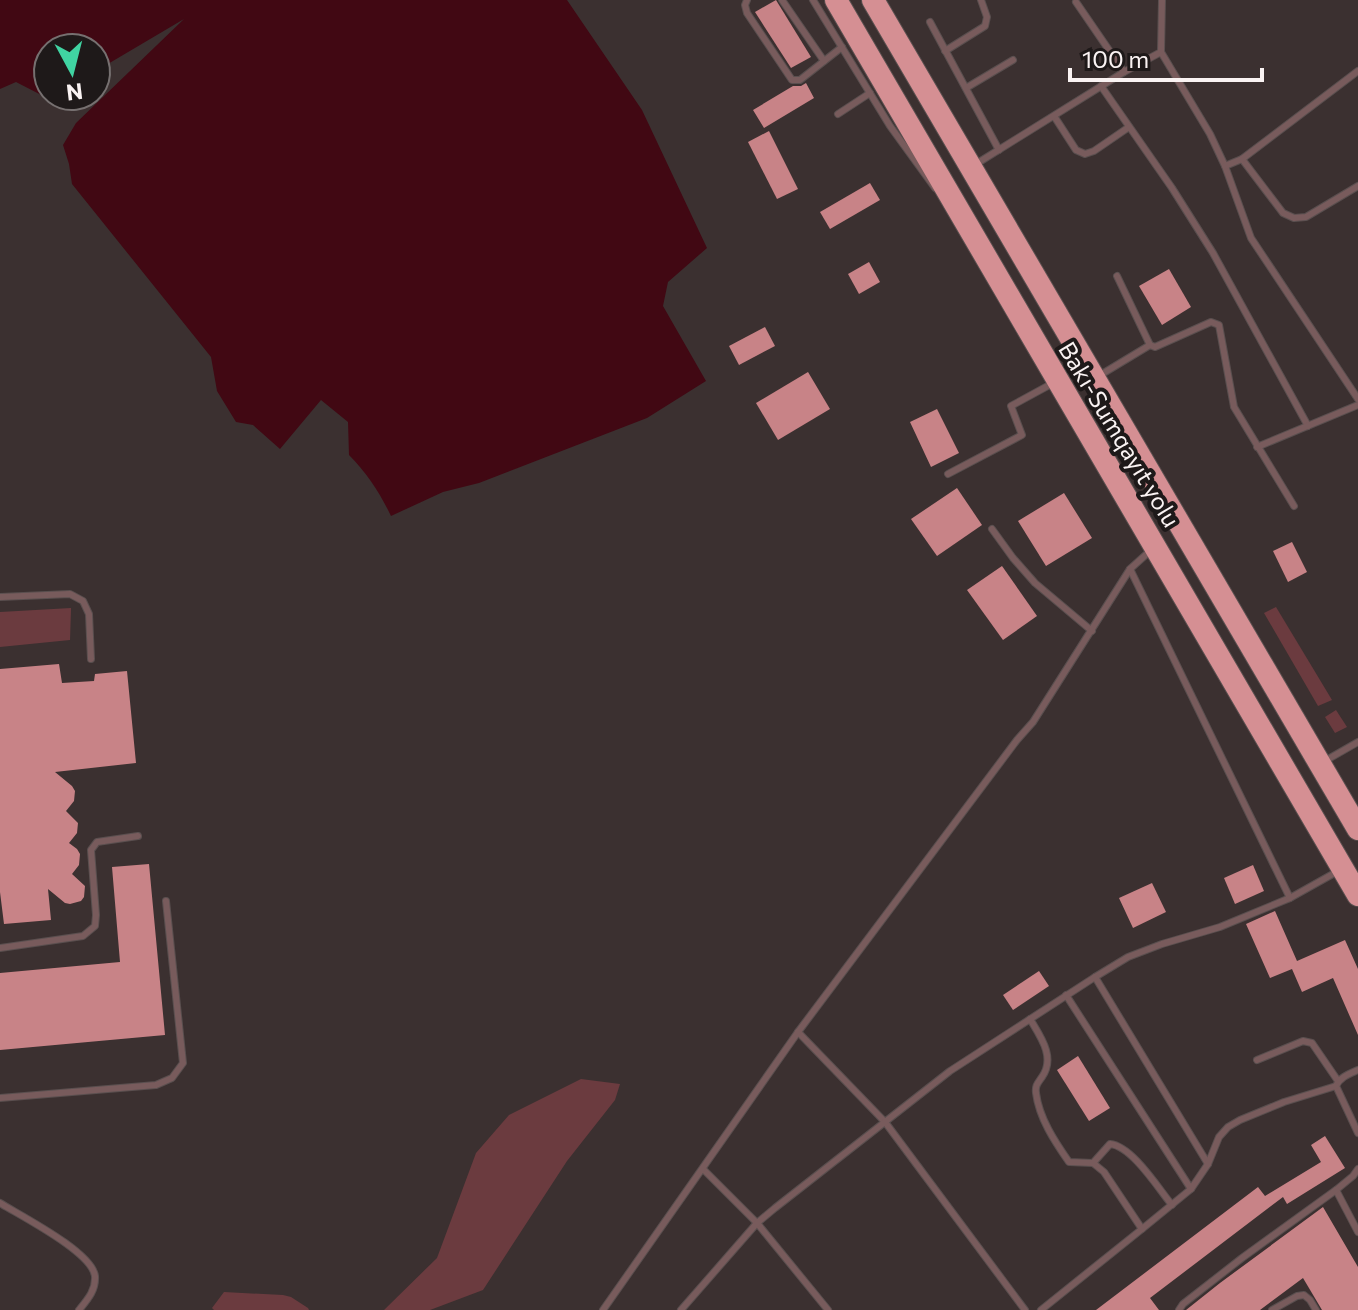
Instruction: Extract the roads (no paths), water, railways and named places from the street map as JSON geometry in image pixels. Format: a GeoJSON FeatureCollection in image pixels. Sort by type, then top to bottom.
{"type":"FeatureCollection","features":[{"type":"Feature","properties":{"kind":"highway","name":"Bakı-Sumqayıt yolu"},"geometry":{"type":"LineString","coordinates":[[836,0],[1358,895]]}},
{"type":"Feature","properties":{"kind":"highway","name":"Bakı-Sumqayıt yolu"},"geometry":{"type":"LineString","coordinates":[[873,0],[1358,828]]}},
{"type":"Feature","properties":{"kind":"lane"},"geometry":{"type":"LineString","coordinates":[[747,0],[747,13],[792,80],[800,80],[842,47]]}},
{"type":"Feature","properties":{"kind":"lane"},"geometry":{"type":"LineString","coordinates":[[782,0],[824,61]]}},
{"type":"Feature","properties":{"kind":"lane"},"geometry":{"type":"LineString","coordinates":[[813,0],[932,186],[952,200]]}},
{"type":"Feature","properties":{"kind":"lane"},"geometry":{"type":"LineString","coordinates":[[945,51],[985,26],[987,17],[981,0]]}},
{"type":"Feature","properties":{"kind":"lane"},"geometry":{"type":"LineString","coordinates":[[1162,0],[1161,52],[1210,134],[1251,238],[1358,399]]}},
{"type":"Feature","properties":{"kind":"lane"},"geometry":{"type":"LineString","coordinates":[[1076,2],[1124,72]]}},
{"type":"Feature","properties":{"kind":"lane"},"geometry":{"type":"LineString","coordinates":[[930,22],[999,150]]}},
{"type":"Feature","properties":{"kind":"lane"},"geometry":{"type":"LineString","coordinates":[[971,167],[1161,52]]}},
{"type":"Feature","properties":{"kind":"lane"},"geometry":{"type":"LineString","coordinates":[[966,88],[1013,60]]}},
{"type":"Feature","properties":{"kind":"lane"},"geometry":{"type":"LineString","coordinates":[[1225,166],[1242,159],[1358,71]]}},
{"type":"Feature","properties":{"kind":"lane"},"geometry":{"type":"LineString","coordinates":[[1101,86],[1213,253],[1308,426]]}},
{"type":"Feature","properties":{"kind":"lane"},"geometry":{"type":"LineString","coordinates":[[838,114],[870,93]]}},
{"type":"Feature","properties":{"kind":"lane"},"geometry":{"type":"LineString","coordinates":[[1054,116],[1076,150],[1085,154],[1129,127]]}},
{"type":"Feature","properties":{"kind":"lane"},"geometry":{"type":"LineString","coordinates":[[1242,159],[1283,213],[1294,218],[1306,217],[1358,186]]}},
{"type":"Feature","properties":{"kind":"lane"},"geometry":{"type":"LineString","coordinates":[[1117,276],[1150,345],[1162,345],[1211,322],[1219,325],[1234,407],[1294,506]]}},
{"type":"Feature","properties":{"kind":"lane"},"geometry":{"type":"LineString","coordinates":[[1094,378],[1150,345]]}},
{"type":"Feature","properties":{"kind":"lane"},"geometry":{"type":"LineString","coordinates":[[948,474],[1022,435],[1011,406],[1058,380]]}},
{"type":"Feature","properties":{"kind":"lane"},"geometry":{"type":"LineString","coordinates":[[1257,447],[1358,405]]}},
{"type":"Feature","properties":{"kind":"lane"},"geometry":{"type":"LineString","coordinates":[[992,529],[1035,583],[1092,631]]}},
{"type":"Feature","properties":{"kind":"lane"},"geometry":{"type":"LineString","coordinates":[[603,1310],[798,1032],[1033,722],[1130,569],[1156,547]]}},
{"type":"Feature","properties":{"kind":"lane"},"geometry":{"type":"LineString","coordinates":[[1130,569],[1290,898]]}},
{"type":"Feature","properties":{"kind":"lane"},"geometry":{"type":"LineString","coordinates":[[0,597],[70,594],[83,601],[89,614],[91,659]]}},
{"type":"Feature","properties":{"kind":"lane"},"geometry":{"type":"LineString","coordinates":[[1320,764],[1358,742]]}},
{"type":"Feature","properties":{"kind":"lane"},"geometry":{"type":"LineString","coordinates":[[0,948],[83,936],[95,926],[91,850],[97,842],[138,836]]}},
{"type":"Feature","properties":{"kind":"lane"},"geometry":{"type":"LineString","coordinates":[[681,1310],[757,1223],[950,1071],[1128,957],[1220,927],[1290,898],[1343,869]]}},
{"type":"Feature","properties":{"kind":"lane"},"geometry":{"type":"LineString","coordinates":[[0,1098],[156,1085],[172,1078],[183,1063],[166,901]]}},
{"type":"Feature","properties":{"kind":"lane"},"geometry":{"type":"LineString","coordinates":[[1095,977],[1208,1164]]}},
{"type":"Feature","properties":{"kind":"lane"},"geometry":{"type":"LineString","coordinates":[[1066,995],[1191,1189]]}},
{"type":"Feature","properties":{"kind":"lane"},"geometry":{"type":"LineString","coordinates":[[1030,1019],[1047,1048],[1046,1070],[1037,1082],[1036,1094],[1056,1144],[1069,1162],[1093,1163],[1104,1172],[1142,1229]]}},
{"type":"Feature","properties":{"kind":"lane"},"geometry":{"type":"LineString","coordinates":[[798,1032],[885,1122],[1025,1310]]}},
{"type":"Feature","properties":{"kind":"lane"},"geometry":{"type":"LineString","coordinates":[[1257,1060],[1303,1041],[1312,1043],[1337,1084],[1358,1133]]}},
{"type":"Feature","properties":{"kind":"lane"},"geometry":{"type":"LineString","coordinates":[[1041,1310],[1191,1189],[1208,1164],[1219,1137],[1228,1127],[1284,1102],[1337,1084],[1358,1070]]}},
{"type":"Feature","properties":{"kind":"lane"},"geometry":{"type":"LineString","coordinates":[[1093,1163],[1110,1144],[1118,1145],[1129,1153],[1172,1205]]}},
{"type":"Feature","properties":{"kind":"lane"},"geometry":{"type":"LineString","coordinates":[[703,1169],[757,1223],[828,1310]]}},
{"type":"Feature","properties":{"kind":"lane"},"geometry":{"type":"LineString","coordinates":[[1179,1310],[1242,1258],[1336,1190],[1358,1169]]}},
{"type":"Feature","properties":{"kind":"lane"},"geometry":{"type":"LineString","coordinates":[[1336,1190],[1358,1232]]}},
{"type":"Feature","properties":{"kind":"lane"},"geometry":{"type":"LineString","coordinates":[[0,1203],[66,1243],[88,1261],[95,1278],[93,1292],[79,1310]]}},
{"type":"Feature","properties":{"kind":"lane"},"geometry":{"type":"LineString","coordinates":[[1272,1310],[1304,1295],[1316,1310]]}}]}
